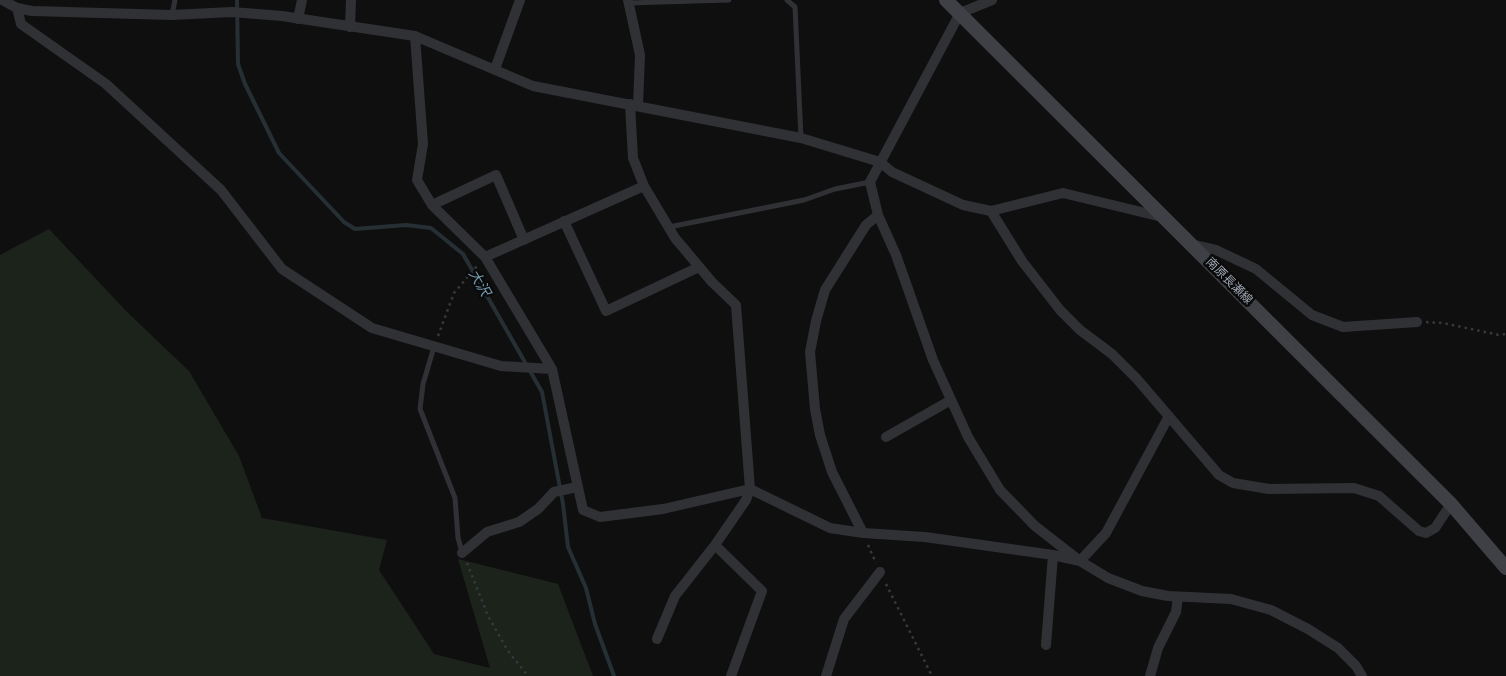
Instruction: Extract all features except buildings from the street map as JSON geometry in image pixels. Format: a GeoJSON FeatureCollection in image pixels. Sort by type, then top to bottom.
{"type":"FeatureCollection","features":[{"type":"Feature","properties":{"kind":"main road","name":"南原長瀬線"},"geometry":{"type":"LineString","coordinates":[[946,0],[1162,217],[1194,245],[1451,504],[1506,568]]}},
{"type":"Feature","properties":{"kind":"street"},"geometry":{"type":"LineString","coordinates":[[2,0],[17,8],[32,11],[172,15],[232,12],[298,19],[415,36],[534,86],[801,138],[880,162],[892,172],[963,205],[991,211],[1063,193],[1162,217]]}},
{"type":"Feature","properties":{"kind":"street"},"geometry":{"type":"LineString","coordinates":[[298,19],[302,0]]}},
{"type":"Feature","properties":{"kind":"street"},"geometry":{"type":"LineString","coordinates":[[350,26],[351,0]]}},
{"type":"Feature","properties":{"kind":"street"},"geometry":{"type":"LineString","coordinates":[[495,69],[520,0]]}},
{"type":"Feature","properties":{"kind":"street"},"geometry":{"type":"LineString","coordinates":[[992,0],[960,13],[870,182],[878,215],[896,255],[932,360],[968,437],[1000,490],[1035,526],[1080,561],[1108,578],[1142,591],[1178,597],[1231,599],[1271,610],[1308,629],[1338,648],[1356,666],[1362,676]]}},
{"type":"Feature","properties":{"kind":"street"},"geometry":{"type":"LineString","coordinates":[[629,2],[640,55],[634,105],[633,158],[644,186],[669,228],[699,267],[736,305],[750,489],[746,500],[715,545],[675,596],[657,639]]}},
{"type":"Feature","properties":{"kind":"street"},"geometry":{"type":"LineString","coordinates":[[17,8],[22,24],[106,84],[221,190],[282,269],[372,328],[501,366],[552,369]]}},
{"type":"Feature","properties":{"kind":"street"},"geometry":{"type":"LineString","coordinates":[[415,36],[423,144],[417,180],[432,205],[485,256],[552,369],[576,487],[583,510],[600,516],[663,509],[750,489],[830,528],[862,533],[925,537],[1053,555],[1080,561]]}},
{"type":"Feature","properties":{"kind":"street"},"geometry":{"type":"LineString","coordinates":[[432,205],[496,174],[524,240]]}},
{"type":"Feature","properties":{"kind":"street"},"geometry":{"type":"LineString","coordinates":[[485,256],[644,186]]}},
{"type":"Feature","properties":{"kind":"street"},"geometry":{"type":"LineString","coordinates":[[991,211],[1022,261],[1060,310],[1080,330],[1112,354],[1169,416],[1219,475],[1233,483],[1269,489],[1354,488],[1379,496],[1419,531],[1426,533],[1435,528],[1451,504]]}},
{"type":"Feature","properties":{"kind":"street"},"geometry":{"type":"LineString","coordinates":[[862,533],[832,472],[820,435],[814,409],[810,352],[825,290],[866,225],[878,215]]}},
{"type":"Feature","properties":{"kind":"street"},"geometry":{"type":"LineString","coordinates":[[564,221],[606,311],[699,267]]}},
{"type":"Feature","properties":{"kind":"street"},"geometry":{"type":"LineString","coordinates":[[1194,245],[1216,250],[1256,269],[1312,315],[1343,327],[1417,322]]}},
{"type":"Feature","properties":{"kind":"street"},"geometry":{"type":"LineString","coordinates":[[886,437],[951,400]]}},
{"type":"Feature","properties":{"kind":"street"},"geometry":{"type":"LineString","coordinates":[[1080,561],[1106,533],[1169,416]]}},
{"type":"Feature","properties":{"kind":"street"},"geometry":{"type":"LineString","coordinates":[[462,553],[486,532],[525,518],[538,509],[554,492],[576,487]]}},
{"type":"Feature","properties":{"kind":"street"},"geometry":{"type":"LineString","coordinates":[[715,545],[762,590],[731,676]]}},
{"type":"Feature","properties":{"kind":"street"},"geometry":{"type":"LineString","coordinates":[[1046,645],[1053,555]]}},
{"type":"Feature","properties":{"kind":"street"},"geometry":{"type":"LineString","coordinates":[[826,676],[844,619],[880,572]]}},
{"type":"Feature","properties":{"kind":"street"},"geometry":{"type":"LineString","coordinates":[[1150,676],[1158,648],[1176,612],[1178,597]]}},
{"type":"Feature","properties":{"kind":"lane"},"geometry":{"type":"LineString","coordinates":[[172,15],[175,0]]}},
{"type":"Feature","properties":{"kind":"lane"},"geometry":{"type":"LineString","coordinates":[[629,2],[729,0]]}},
{"type":"Feature","properties":{"kind":"lane"},"geometry":{"type":"LineString","coordinates":[[787,0],[795,7],[801,138]]}},
{"type":"Feature","properties":{"kind":"lane"},"geometry":{"type":"LineString","coordinates":[[669,228],[776,206],[870,182]]}},
{"type":"Feature","properties":{"kind":"lane"},"geometry":{"type":"LineString","coordinates":[[434,347],[423,384],[420,408],[455,498],[458,538],[462,553]]}},
{"type":"Feature","properties":{"kind":"path"},"geometry":{"type":"LineString","coordinates":[[434,347],[454,293],[485,256]]}},
{"type":"Feature","properties":{"kind":"path"},"geometry":{"type":"LineString","coordinates":[[1417,322],[1443,323],[1499,335],[1506,334]]}},
{"type":"Feature","properties":{"kind":"path"},"geometry":{"type":"LineString","coordinates":[[862,533],[932,676]]}},
{"type":"Feature","properties":{"kind":"path"},"geometry":{"type":"LineString","coordinates":[[462,553],[488,616],[508,651],[528,676]]}},
{"type":"Feature","properties":{"kind":"shaded area"},"geometry":{"type":"Polygon","coordinates":[[[49,229],[127,312],[189,371],[239,456],[262,518],[387,540],[379,570],[434,654],[490,668],[458,559],[558,584],[593,676],[0,676],[0,255],[49,229]]]}},
{"type":"Feature","properties":{"kind":"waterway","name":"大沢"},"geometry":{"type":"LineString","coordinates":[[237,0],[238,64],[245,84],[279,153],[344,222],[355,229],[406,225],[431,228],[463,254],[542,392],[563,504],[568,547],[586,588],[595,624],[614,676]]}}]}
